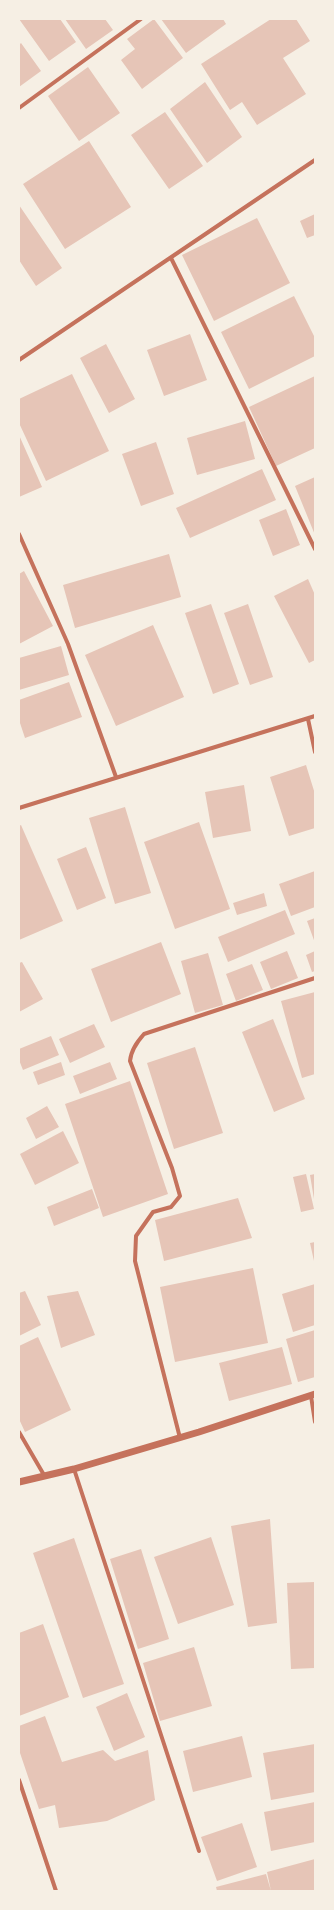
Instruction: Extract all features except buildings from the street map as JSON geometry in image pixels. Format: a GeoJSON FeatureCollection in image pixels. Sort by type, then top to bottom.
{"type":"FeatureCollection","features":[{"type":"Feature","properties":{"kind":"street"},"geometry":{"type":"LineString","coordinates":[[19,108],[141,19]]}},
{"type":"Feature","properties":{"kind":"street"},"geometry":{"type":"LineString","coordinates":[[19,360],[315,160]]}},
{"type":"Feature","properties":{"kind":"street"},"geometry":{"type":"LineString","coordinates":[[171,258],[315,549]]}},
{"type":"Feature","properties":{"kind":"street"},"geometry":{"type":"LineString","coordinates":[[19,534],[68,644],[116,777]]}},
{"type":"Feature","properties":{"kind":"street"},"geometry":{"type":"LineString","coordinates":[[19,808],[315,716]]}},
{"type":"Feature","properties":{"kind":"street"},"geometry":{"type":"LineString","coordinates":[[308,719],[315,752]]}},
{"type":"Feature","properties":{"kind":"street"},"geometry":{"type":"LineString","coordinates":[[180,1438],[136,1261],[136,1236],[153,1212],[171,1206],[180,1196],[172,1168],[130,1061],[131,1053],[138,1040],[144,1034],[315,978]]}},
{"type":"Feature","properties":{"kind":"street"},"geometry":{"type":"LineString","coordinates":[[19,1482],[74,1469],[180,1438],[313,1395],[315,1422]]}},
{"type":"Feature","properties":{"kind":"street"},"geometry":{"type":"LineString","coordinates":[[19,1432],[44,1475]]}},
{"type":"Feature","properties":{"kind":"street"},"geometry":{"type":"LineString","coordinates":[[74,1469],[199,1851]]}},
{"type":"Feature","properties":{"kind":"street"},"geometry":{"type":"LineString","coordinates":[[19,1780],[56,1891]]}}]}
